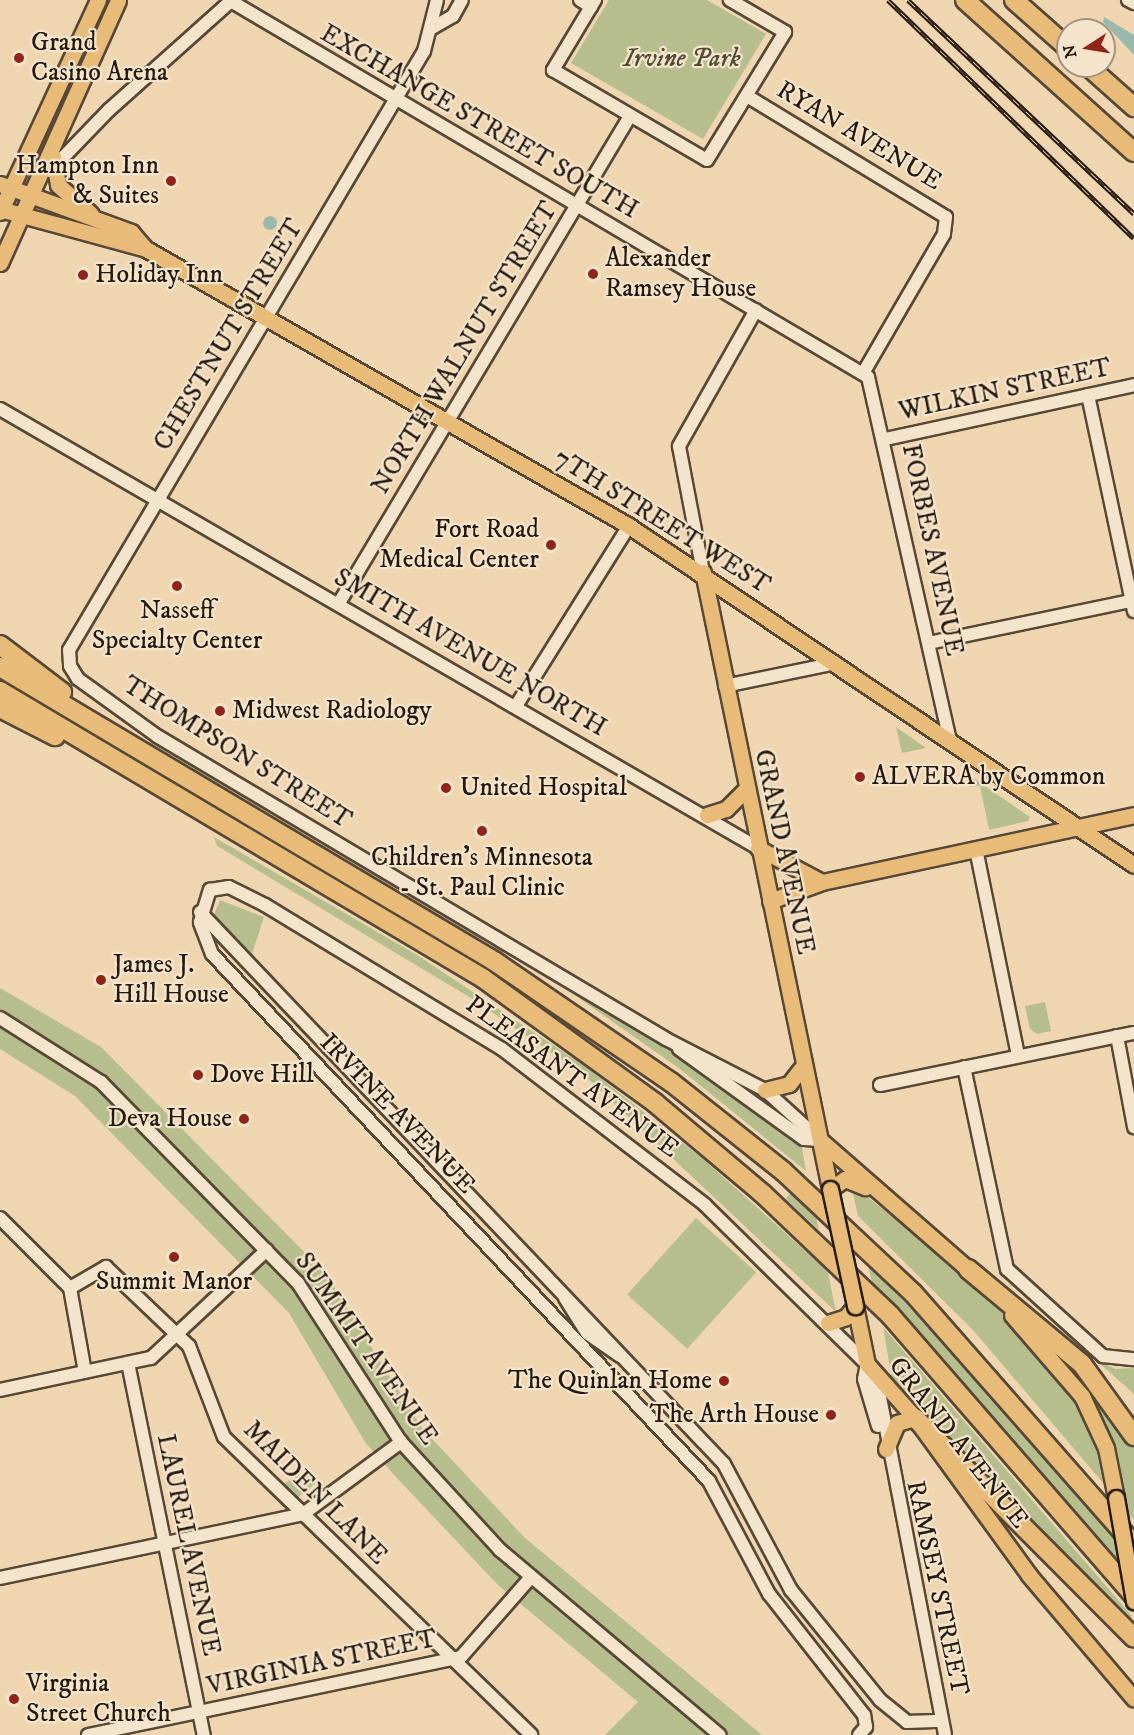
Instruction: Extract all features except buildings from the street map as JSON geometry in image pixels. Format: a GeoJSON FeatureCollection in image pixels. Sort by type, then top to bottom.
{"type":"FeatureCollection","features":[{"type":"Feature","properties":{"kind":"highway"},"geometry":{"type":"LineString","coordinates":[[965,0],[1134,152]]}},
{"type":"Feature","properties":{"kind":"highway"},"geometry":{"type":"LineString","coordinates":[[1014,0],[1056,37]]}},
{"type":"Feature","properties":{"kind":"highway"},"geometry":{"type":"LineString","coordinates":[[1101,78],[1134,107]]}},
{"type":"Feature","properties":{"kind":"highway"},"geometry":{"type":"LineString","coordinates":[[0,645],[88,718]]}},
{"type":"Feature","properties":{"kind":"highway"},"geometry":{"type":"LineString","coordinates":[[0,666],[544,993],[727,1125],[831,1214],[928,1309],[1134,1545]]}},
{"type":"Feature","properties":{"kind":"highway"},"geometry":{"type":"LineString","coordinates":[[0,691],[127,770],[484,979],[710,1148],[890,1315],[1134,1596]]}},
{"type":"Feature","properties":{"kind":"highway"},"geometry":{"type":"LineString","coordinates":[[0,708],[127,770]]}},
{"type":"Feature","properties":{"kind":"highway"},"geometry":{"type":"LineString","coordinates":[[968,1269],[1082,1364],[1134,1436]]}},
{"type":"Feature","properties":{"kind":"highway"},"geometry":{"type":"LineString","coordinates":[[915,1418],[1134,1638]]}},
{"type":"Feature","properties":{"kind":"main road"},"geometry":{"type":"LineString","coordinates":[[0,210],[5,186],[98,0]]}},
{"type":"Feature","properties":{"kind":"main road"},"geometry":{"type":"LineString","coordinates":[[0,263],[53,160],[118,0]]}},
{"type":"Feature","properties":{"kind":"main road"},"geometry":{"type":"LineString","coordinates":[[53,160],[58,184],[97,219]]}},
{"type":"Feature","properties":{"kind":"main road","name":"7TH STREET WEST"},"geometry":{"type":"LineString","coordinates":[[5,186],[37,190],[97,219],[131,232],[146,249]]}},
{"type":"Feature","properties":{"kind":"main road","name":"7TH STREET WEST"},"geometry":{"type":"LineString","coordinates":[[0,210],[146,249],[629,526],[703,572],[1134,865]]}},
{"type":"Feature","properties":{"kind":"main road","name":"GRAND AVENUE"},"geometry":{"type":"LineString","coordinates":[[703,572],[758,848],[867,1364],[915,1418],[1029,1575],[1134,1698]]}},
{"type":"Feature","properties":{"kind":"main road"},"geometry":{"type":"LineString","coordinates":[[707,815],[726,809],[746,789]]}},
{"type":"Feature","properties":{"kind":"main road"},"geometry":{"type":"LineString","coordinates":[[770,901],[822,882],[1134,815]]}},
{"type":"Feature","properties":{"kind":"main road"},"geometry":{"type":"LineString","coordinates":[[758,848],[822,882]]}},
{"type":"Feature","properties":{"kind":"main road"},"geometry":{"type":"LineString","coordinates":[[765,1090],[789,1084],[804,1065]]}},
{"type":"Feature","properties":{"kind":"main road"},"geometry":{"type":"LineString","coordinates":[[820,1140],[968,1269],[1072,1380],[1098,1426],[1116,1498],[1134,1601]]}},
{"type":"Feature","properties":{"kind":"main road"},"geometry":{"type":"LineString","coordinates":[[830,1189],[837,1180],[851,1179],[898,1209]]}},
{"type":"Feature","properties":{"kind":"main road"},"geometry":{"type":"LineString","coordinates":[[828,1323],[846,1317],[855,1306]]}},
{"type":"Feature","properties":{"kind":"main road"},"geometry":{"type":"LineString","coordinates":[[886,1449],[897,1422],[915,1418]]}},
{"type":"Feature","properties":{"kind":"street"},"geometry":{"type":"LineString","coordinates":[[53,160],[231,0]]}},
{"type":"Feature","properties":{"kind":"street","name":"EXCHANGE STREET SOUTH"},"geometry":{"type":"LineString","coordinates":[[231,0],[396,100],[863,373]]}},
{"type":"Feature","properties":{"kind":"street","name":"CHESTNUT STREET"},"geometry":{"type":"LineString","coordinates":[[70,666],[69,650],[396,100],[432,28],[437,0]]}},
{"type":"Feature","properties":{"kind":"street","name":"CHESTNUT STREET"},"geometry":{"type":"LineString","coordinates":[[432,28],[453,16],[462,0]]}},
{"type":"Feature","properties":{"kind":"street"},"geometry":{"type":"LineString","coordinates":[[580,0],[593,4],[554,70],[707,160],[785,32],[730,0]]}},
{"type":"Feature","properties":{"kind":"street"},"geometry":{"type":"LineString","coordinates":[[1128,0],[1134,3]]}},
{"type":"Feature","properties":{"kind":"street","name":"RYAN AVENUE"},"geometry":{"type":"LineString","coordinates":[[747,96],[946,217],[944,234],[863,373]]}},
{"type":"Feature","properties":{"kind":"street","name":"NORTH WALNUT STREET"},"geometry":{"type":"LineString","coordinates":[[339,603],[630,116]]}},
{"type":"Feature","properties":{"kind":"street"},"geometry":{"type":"LineString","coordinates":[[703,572],[679,446],[756,310]]}},
{"type":"Feature","properties":{"kind":"street","name":"FORBES AVENUE"},"geometry":{"type":"LineString","coordinates":[[863,373],[873,387],[950,741]]}},
{"type":"Feature","properties":{"kind":"street","name":"WILKIN STREET"},"geometry":{"type":"LineString","coordinates":[[885,439],[1134,385]]}},
{"type":"Feature","properties":{"kind":"street"},"geometry":{"type":"LineString","coordinates":[[929,643],[1133,604],[1088,395]]}},
{"type":"Feature","properties":{"kind":"street","name":"SMITH AVENUE NORTH"},"geometry":{"type":"LineString","coordinates":[[0,409],[707,815],[758,848]]}},
{"type":"Feature","properties":{"kind":"street"},"geometry":{"type":"LineString","coordinates":[[516,706],[629,526]]}},
{"type":"Feature","properties":{"kind":"street"},"geometry":{"type":"LineString","coordinates":[[725,686],[836,663]]}},
{"type":"Feature","properties":{"kind":"street","name":"THOMPSON STREET"},"geometry":{"type":"LineString","coordinates":[[70,666],[78,679],[157,736],[666,1039],[765,1090],[820,1140]]}},
{"type":"Feature","properties":{"kind":"street"},"geometry":{"type":"LineString","coordinates":[[976,849],[1018,1056]]}},
{"type":"Feature","properties":{"kind":"street","name":"PLEASANT AVENUE"},"geometry":{"type":"LineString","coordinates":[[200,912],[210,890],[229,887],[255,900],[502,1049],[705,1205],[828,1323],[867,1364]]}},
{"type":"Feature","properties":{"kind":"street","name":"IRVINE AVENUE"},"geometry":{"type":"LineString","coordinates":[[200,912],[561,1288],[724,1464],[781,1574],[869,1687],[907,1722],[942,1721]]}},
{"type":"Feature","properties":{"kind":"street","name":"IRVINE AVENUE"},"geometry":{"type":"LineString","coordinates":[[200,912],[201,934],[212,954],[584,1336],[709,1481],[769,1594],[864,1715],[860,1734]]}},
{"type":"Feature","properties":{"kind":"street","name":"SUMMIT AVENUE"},"geometry":{"type":"LineString","coordinates":[[0,1018],[101,1082],[267,1250],[308,1296],[401,1443],[531,1577],[720,1735]]}},
{"type":"Feature","properties":{"kind":"street"},"geometry":{"type":"LineString","coordinates":[[880,1085],[1134,1033]]}},
{"type":"Feature","properties":{"kind":"street"},"geometry":{"type":"LineString","coordinates":[[1117,1036],[1134,1127]]}},
{"type":"Feature","properties":{"kind":"street","name":"THOMPSON STREET"},"geometry":{"type":"LineString","coordinates":[[666,1039],[804,1139],[820,1140]]}},
{"type":"Feature","properties":{"kind":"street"},"geometry":{"type":"LineString","coordinates":[[964,1067],[1007,1269],[1103,1356],[1134,1359]]}},
{"type":"Feature","properties":{"kind":"street"},"geometry":{"type":"LineString","coordinates":[[0,1218],[70,1288],[85,1372]]}},
{"type":"Feature","properties":{"kind":"street"},"geometry":{"type":"LineString","coordinates":[[0,1390],[151,1358],[267,1250]]}},
{"type":"Feature","properties":{"kind":"street","name":"MAIDEN LANE"},"geometry":{"type":"LineString","coordinates":[[70,1288],[106,1267],[176,1337],[189,1346],[224,1437],[531,1735]]}},
{"type":"Feature","properties":{"kind":"street","name":"IRVINE AVENUE"},"geometry":{"type":"LineString","coordinates":[[561,1288],[584,1336],[626,1359]]}},
{"type":"Feature","properties":{"kind":"street","name":"LAUREL AVENUE"},"geometry":{"type":"LineString","coordinates":[[128,1363],[204,1735]]}},
{"type":"Feature","properties":{"kind":"street","name":"RAMSEY STREET"},"geometry":{"type":"LineString","coordinates":[[867,1364],[879,1392],[886,1449],[945,1735]]}},
{"type":"Feature","properties":{"kind":"street"},"geometry":{"type":"LineString","coordinates":[[0,1578],[303,1514],[401,1443]]}},
{"type":"Feature","properties":{"kind":"street","name":"VIRGINIA STREET"},"geometry":{"type":"LineString","coordinates":[[88,1735],[461,1657],[531,1577]]}},
{"type":"Feature","properties":{"kind":"green space","name":"Irvine Park"},"geometry":{"type":"Polygon","coordinates":[[[609,0],[707,0],[766,34],[703,139],[571,63],[609,0]]]}},
{"type":"Feature","properties":{"kind":"green space"},"geometry":{"type":"Polygon","coordinates":[[[896,727],[926,748],[902,753],[896,727]]]}},
{"type":"Feature","properties":{"kind":"green space"},"geometry":{"type":"Polygon","coordinates":[[[966,773],[1030,817],[1028,821],[989,830],[980,786],[970,787],[966,773]]]}},
{"type":"Feature","properties":{"kind":"green space"},"geometry":{"type":"Polygon","coordinates":[[[214,837],[417,955],[589,1069],[703,1159],[822,1266],[828,1273],[836,1312],[584,1075],[471,998],[217,846],[214,837]]]}},
{"type":"Feature","properties":{"kind":"green space"},"geometry":{"type":"Polygon","coordinates":[[[220,900],[264,917],[251,957],[213,917],[220,900]]]}},
{"type":"Feature","properties":{"kind":"green space"},"geometry":{"type":"Polygon","coordinates":[[[569,984],[675,1052],[802,1147],[806,1171],[680,1069],[566,989],[569,984]]]}},
{"type":"Feature","properties":{"kind":"green space"},"geometry":{"type":"Polygon","coordinates":[[[0,988],[101,1047],[325,1273],[422,1428],[524,1537],[762,1735],[605,1735],[638,1702],[498,1585],[395,1476],[365,1442],[289,1313],[75,1096],[0,1049],[0,988]]]}},
{"type":"Feature","properties":{"kind":"green space"},"geometry":{"type":"Polygon","coordinates":[[[1045,1002],[1051,1031],[1037,1034],[1030,1029],[1025,1006],[1045,1002]]]}},
{"type":"Feature","properties":{"kind":"green space"},"geometry":{"type":"Polygon","coordinates":[[[851,1184],[950,1262],[1052,1362],[1097,1435],[1110,1491],[973,1330],[858,1216],[851,1184]]]}},
{"type":"Feature","properties":{"kind":"green space"},"geometry":{"type":"Polygon","coordinates":[[[790,1193],[816,1217],[819,1230],[786,1199],[790,1193]]]}},
{"type":"Feature","properties":{"kind":"green space"},"geometry":{"type":"Polygon","coordinates":[[[696,1218],[756,1272],[687,1349],[627,1295],[696,1218]]]}},
{"type":"Feature","properties":{"kind":"green space"},"geometry":{"type":"Polygon","coordinates":[[[868,1265],[957,1355],[1118,1542],[1123,1569],[872,1282],[868,1265]]]}},
{"type":"Feature","properties":{"kind":"green space"},"geometry":{"type":"Polygon","coordinates":[[[883,1327],[1131,1615],[1134,1629],[892,1379],[883,1327]]]}},
{"type":"Feature","properties":{"kind":"green space"},"geometry":{"type":"Polygon","coordinates":[[[1066,1356],[1134,1443],[1134,1520],[1126,1511],[1108,1432],[1066,1356]]]}},
{"type":"Feature","properties":{"kind":"green space"},"geometry":{"type":"Polygon","coordinates":[[[1097,1361],[1116,1369],[1134,1368],[1134,1394],[1097,1361]]]}},
{"type":"Feature","properties":{"kind":"green space"},"geometry":{"type":"Polygon","coordinates":[[[306,1470],[317,1482],[296,1499],[282,1485],[306,1470]]]}},
{"type":"Feature","properties":{"kind":"shaded area"},"geometry":{"type":"Polygon","coordinates":[[[1116,24],[1134,35],[1134,55],[1116,36],[1116,24]]]}},
{"type":"Feature","properties":{"kind":"shaded area"},"geometry":{"type":"Polygon","coordinates":[[[267,216],[273,216],[277,223],[273,230],[267,230],[263,226],[263,220],[267,216]]]}},
{"type":"Feature","properties":{"kind":"railway"},"geometry":{"type":"LineString","coordinates":[[888,0],[1134,238]]}},
{"type":"Feature","properties":{"kind":"railway"},"geometry":{"type":"LineString","coordinates":[[908,0],[1134,214]]}},
{"type":"Feature","properties":{"kind":"place","name":"Grand Casino Arena"},"geometry":{"type":"Point","coordinates":[19,58]}},
{"type":"Feature","properties":{"kind":"place","name":"Hampton Inn & Suites"},"geometry":{"type":"Point","coordinates":[171,181]}},
{"type":"Feature","properties":{"kind":"place","name":"Alexander Ramsey House"},"geometry":{"type":"Point","coordinates":[593,274]}},
{"type":"Feature","properties":{"kind":"place","name":"Holiday Inn"},"geometry":{"type":"Point","coordinates":[83,275]}},
{"type":"Feature","properties":{"kind":"place","name":"Fort Road Medical Center"},"geometry":{"type":"Point","coordinates":[551,545]}},
{"type":"Feature","properties":{"kind":"place","name":"Nasseff Specialty Center"},"geometry":{"type":"Point","coordinates":[177,586]}},
{"type":"Feature","properties":{"kind":"place","name":"Midwest Radiology"},"geometry":{"type":"Point","coordinates":[220,711]}},
{"type":"Feature","properties":{"kind":"place","name":"ALVERA by Common"},"geometry":{"type":"Point","coordinates":[860,777]}},
{"type":"Feature","properties":{"kind":"place","name":"United Hospital"},"geometry":{"type":"Point","coordinates":[446,788]}},
{"type":"Feature","properties":{"kind":"place","name":"Children's Minnesota - St. Paul Clinic"},"geometry":{"type":"Point","coordinates":[482,831]}},
{"type":"Feature","properties":{"kind":"place","name":"James J. Hill House"},"geometry":{"type":"Point","coordinates":[101,980]}},
{"type":"Feature","properties":{"kind":"place","name":"Dove Hill"},"geometry":{"type":"Point","coordinates":[198,1075]}},
{"type":"Feature","properties":{"kind":"place","name":"Deva House"},"geometry":{"type":"Point","coordinates":[244,1119]}},
{"type":"Feature","properties":{"kind":"place","name":"Summit Manor"},"geometry":{"type":"Point","coordinates":[174,1257]}},
{"type":"Feature","properties":{"kind":"place","name":"The Quinlan Home"},"geometry":{"type":"Point","coordinates":[724,1381]}},
{"type":"Feature","properties":{"kind":"place","name":"The Arth House"},"geometry":{"type":"Point","coordinates":[831,1415]}},
{"type":"Feature","properties":{"kind":"place","name":"Virginia Street Church"},"geometry":{"type":"Point","coordinates":[14,1699]}}]}
